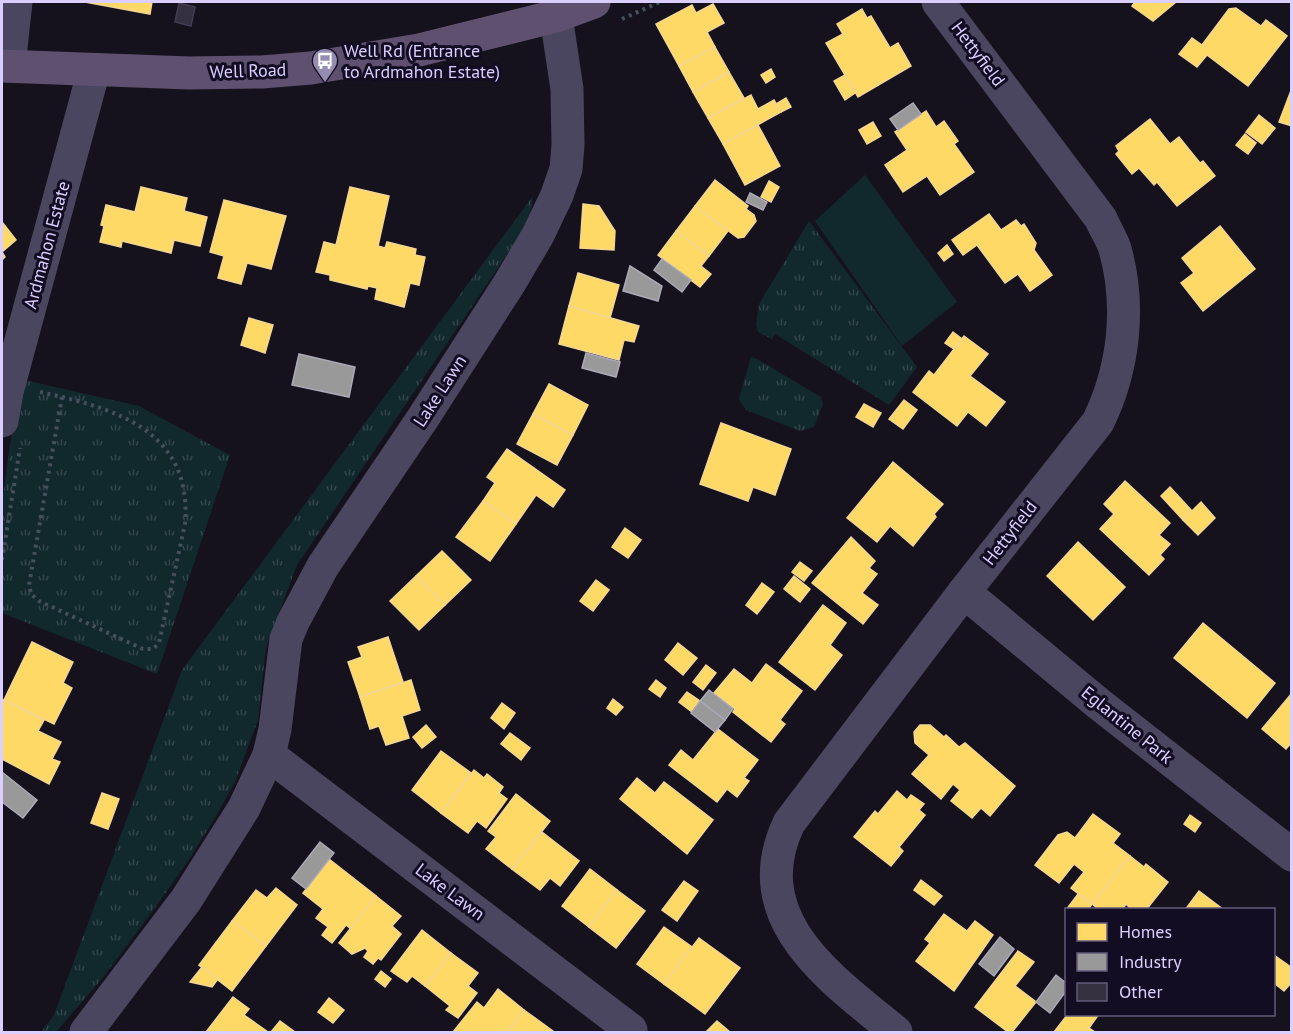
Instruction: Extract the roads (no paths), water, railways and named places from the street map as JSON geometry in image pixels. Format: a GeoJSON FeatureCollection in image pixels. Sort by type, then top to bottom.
{"type":"FeatureCollection","features":[{"type":"Feature","properties":{"kind":"main road","name":"Well Road"},"geometry":{"type":"LineString","coordinates":[[5,66],[239,72],[311,68],[419,50],[556,16],[594,2]]}},
{"type":"Feature","properties":{"kind":"street"},"geometry":{"type":"LineString","coordinates":[[5,66],[16,2]]}},
{"type":"Feature","properties":{"kind":"street","name":"Hettyfield"},"geometry":{"type":"LineString","coordinates":[[896,1032],[811,959],[792,933],[778,890],[781,840],[789,823],[964,592],[1098,422],[1114,383],[1119,362],[1123,312],[1114,247],[1101,219],[938,2]]}},
{"type":"Feature","properties":{"kind":"street","name":"Lake Lawn"},"geometry":{"type":"LineString","coordinates":[[94,1029],[186,900],[214,858],[251,794],[269,755],[275,729],[286,639],[323,566],[423,418],[538,235],[562,182],[568,145],[567,89],[556,16]]}},
{"type":"Feature","properties":{"kind":"street","name":"Ardmahon Estate"},"geometry":{"type":"LineString","coordinates":[[11,432],[10,385],[94,70]]}},
{"type":"Feature","properties":{"kind":"street","name":"Eglantine Park"},"geometry":{"type":"LineString","coordinates":[[964,592],[1099,704],[1292,855]]}},
{"type":"Feature","properties":{"kind":"street","name":"Lake Lawn"},"geometry":{"type":"LineString","coordinates":[[269,755],[631,1030]]}},
{"type":"Feature","properties":{"kind":"place","name":"Well Rd (Entrance to Ardmahon Estate)"},"geometry":{"type":"Point","coordinates":[325,84]}}]}
